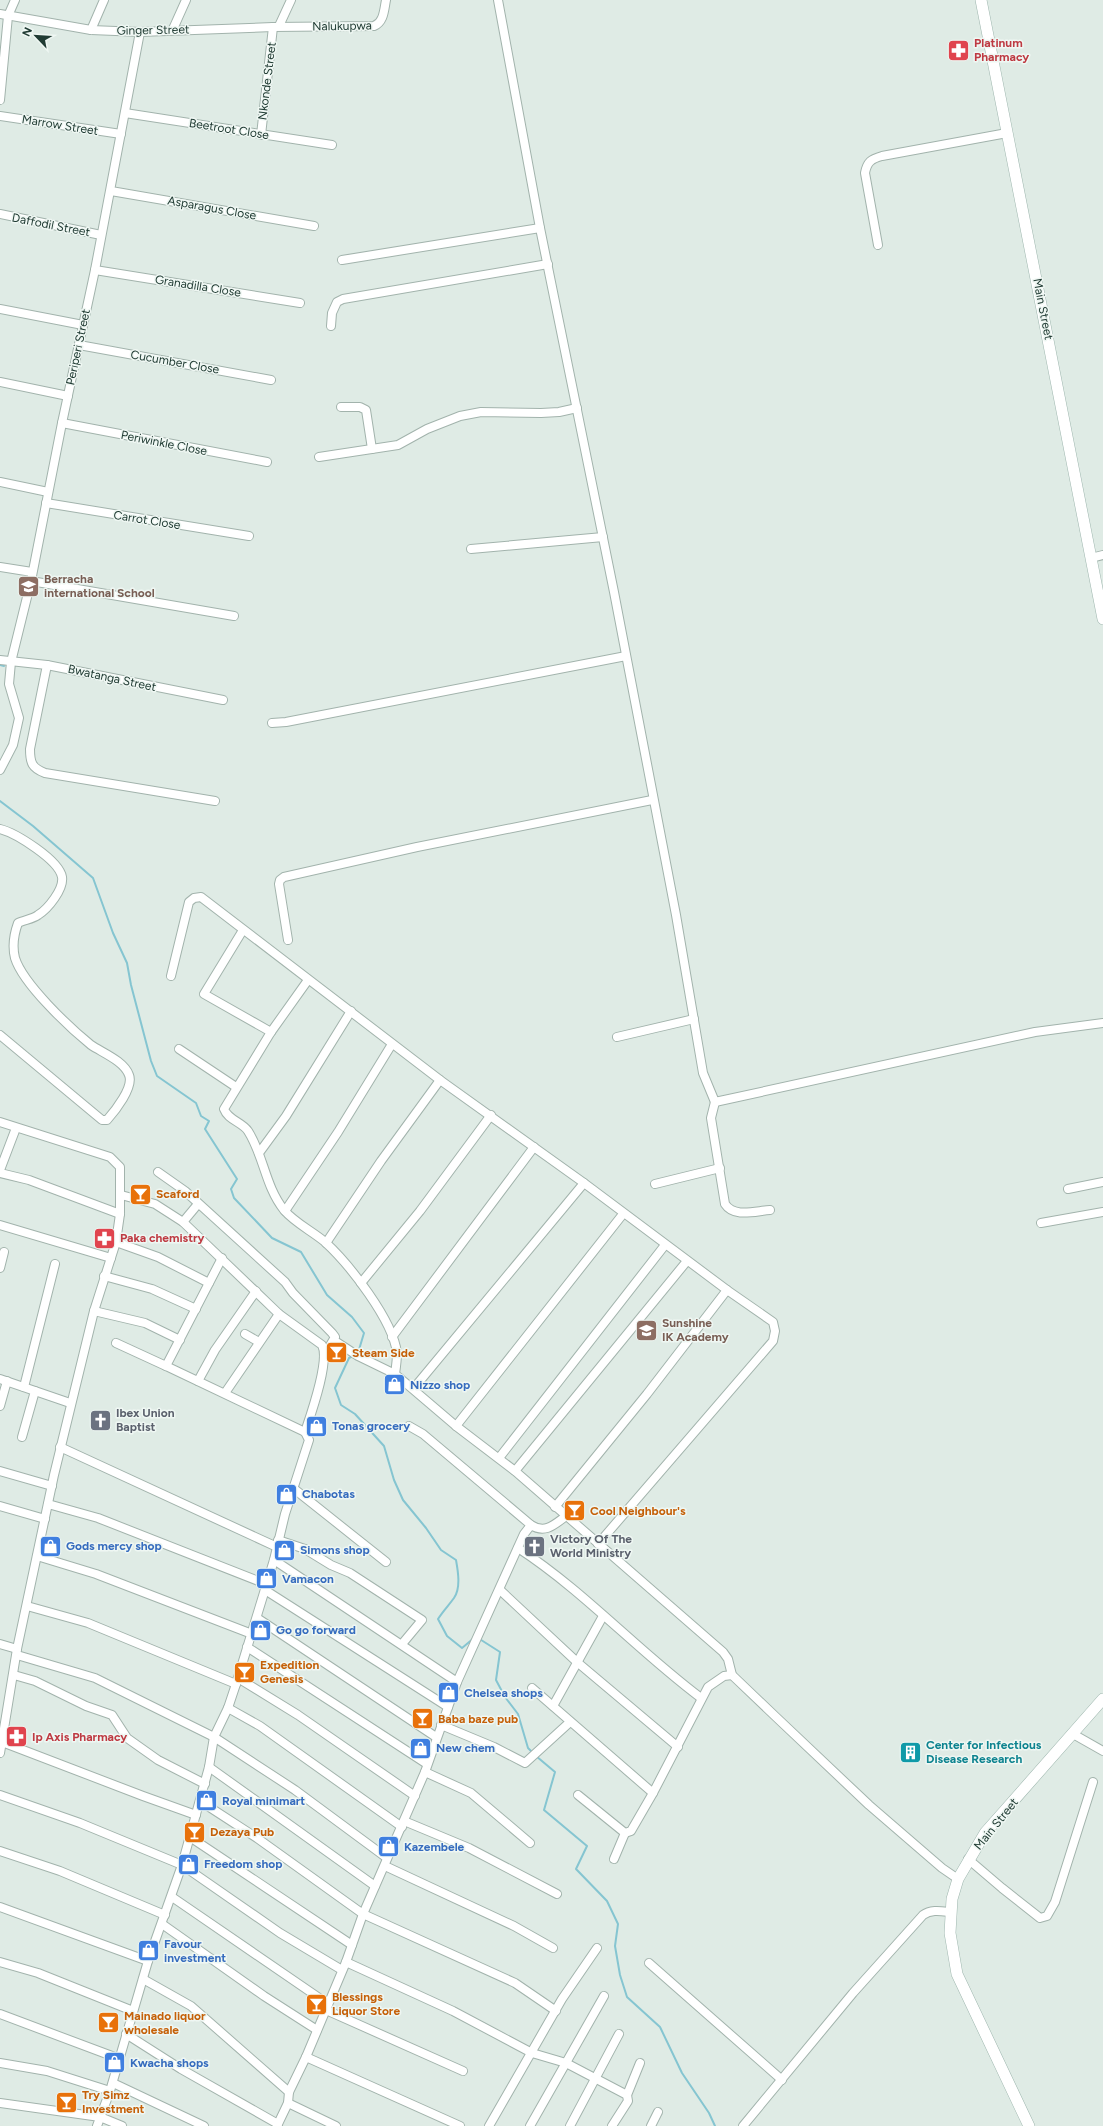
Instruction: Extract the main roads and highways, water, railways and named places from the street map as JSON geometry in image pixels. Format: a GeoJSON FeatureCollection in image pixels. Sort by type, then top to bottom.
{"type":"FeatureCollection","features":[{"type":"Feature","properties":{"kind":"main road","name":"Main Street"},"geometry":{"type":"LineString","coordinates":[[982,0],[1103,619]]}},
{"type":"Feature","properties":{"kind":"main road","name":"Main Street"},"geometry":{"type":"LineString","coordinates":[[1029,2126],[957,1974],[950,1933],[950,1912],[958,1879],[968,1859],[985,1833],[1103,1700]]}},
{"type":"Feature","properties":{"kind":"waterway"},"geometry":{"type":"LineString","coordinates":[[0,665],[4,666]]}},
{"type":"Feature","properties":{"kind":"waterway"},"geometry":{"type":"LineString","coordinates":[[0,801],[33,826],[93,878],[113,933],[127,963],[131,985],[151,1061],[157,1076],[196,1103],[201,1116],[209,1121],[205,1129],[237,1179],[231,1189],[234,1198],[272,1238],[301,1252],[327,1295],[352,1317],[364,1333],[358,1353]]}},
{"type":"Feature","properties":{"kind":"waterway"},"geometry":{"type":"LineString","coordinates":[[353,1356],[349,1358],[335,1388],[341,1405],[355,1414],[384,1446],[394,1480],[403,1500],[426,1528],[441,1550],[456,1560],[458,1569],[458,1589],[454,1598],[438,1619],[447,1636],[462,1648],[474,1638]]}},
{"type":"Feature","properties":{"kind":"waterway"},"geometry":{"type":"LineString","coordinates":[[478,1638],[500,1652],[496,1680],[505,1697],[518,1714],[528,1748],[533,1753]]}},
{"type":"Feature","properties":{"kind":"waterway"},"geometry":{"type":"LineString","coordinates":[[536,1756],[555,1772],[544,1810],[587,1846],[576,1869],[607,1901],[618,1924],[615,1946],[620,1975],[627,1997],[660,2027],[682,2073],[709,2113],[715,2126]]}},
{"type":"Feature","properties":{"kind":"place","name":"Platinum Pharmacy"},"geometry":{"type":"Point","coordinates":[958,50]}},
{"type":"Feature","properties":{"kind":"place","name":"Berracha international School"},"geometry":{"type":"Point","coordinates":[29,586]}},
{"type":"Feature","properties":{"kind":"place","name":"Scaford"},"geometry":{"type":"Point","coordinates":[140,1194]}},
{"type":"Feature","properties":{"kind":"place","name":"Paka chemistry"},"geometry":{"type":"Point","coordinates":[104,1238]}},
{"type":"Feature","properties":{"kind":"place","name":"Sunshine IK Academy"},"geometry":{"type":"Point","coordinates":[647,1330]}},
{"type":"Feature","properties":{"kind":"place","name":"Steam Side"},"geometry":{"type":"Point","coordinates":[336,1353]}},
{"type":"Feature","properties":{"kind":"place","name":"Nizzo shop"},"geometry":{"type":"Point","coordinates":[394,1385]}},
{"type":"Feature","properties":{"kind":"place","name":"Ibex Union Baptist"},"geometry":{"type":"Point","coordinates":[101,1420]}},
{"type":"Feature","properties":{"kind":"place","name":"Tonas grocery"},"geometry":{"type":"Point","coordinates":[317,1426]}},
{"type":"Feature","properties":{"kind":"place","name":"Chabotas"},"geometry":{"type":"Point","coordinates":[286,1494]}},
{"type":"Feature","properties":{"kind":"place","name":"Cool Neighbour's"},"geometry":{"type":"Point","coordinates":[575,1511]}},
{"type":"Feature","properties":{"kind":"place","name":"Gods mercy shop"},"geometry":{"type":"Point","coordinates":[50,1546]}},
{"type":"Feature","properties":{"kind":"place","name":"Victory Of The World Ministry"},"geometry":{"type":"Point","coordinates":[534,1546]}},
{"type":"Feature","properties":{"kind":"place","name":"Simons shop"},"geometry":{"type":"Point","coordinates":[284,1550]}},
{"type":"Feature","properties":{"kind":"place","name":"Vamacon"},"geometry":{"type":"Point","coordinates":[267,1579]}},
{"type":"Feature","properties":{"kind":"place","name":"Go go forward"},"geometry":{"type":"Point","coordinates":[261,1630]}},
{"type":"Feature","properties":{"kind":"place","name":"Expedition Genesis"},"geometry":{"type":"Point","coordinates":[244,1672]}},
{"type":"Feature","properties":{"kind":"place","name":"Chelsea shops"},"geometry":{"type":"Point","coordinates":[449,1693]}},
{"type":"Feature","properties":{"kind":"place","name":"Baba baze pub"},"geometry":{"type":"Point","coordinates":[422,1719]}},
{"type":"Feature","properties":{"kind":"place","name":"Ip Axis Pharmacy"},"geometry":{"type":"Point","coordinates":[16,1737]}},
{"type":"Feature","properties":{"kind":"place","name":"New chem"},"geometry":{"type":"Point","coordinates":[420,1748]}},
{"type":"Feature","properties":{"kind":"place","name":"Center for Infectious Disease Research"},"geometry":{"type":"Point","coordinates":[910,1752]}},
{"type":"Feature","properties":{"kind":"place","name":"Royal minimart"},"geometry":{"type":"Point","coordinates":[206,1801]}},
{"type":"Feature","properties":{"kind":"place","name":"Dezaya Pub"},"geometry":{"type":"Point","coordinates":[194,1832]}},
{"type":"Feature","properties":{"kind":"place","name":"Kazembele"},"geometry":{"type":"Point","coordinates":[388,1847]}},
{"type":"Feature","properties":{"kind":"place","name":"Freedom shop"},"geometry":{"type":"Point","coordinates":[189,1864]}},
{"type":"Feature","properties":{"kind":"place","name":"Favour investment"},"geometry":{"type":"Point","coordinates":[148,1951]}},
{"type":"Feature","properties":{"kind":"place","name":"Blessings Liquor Store"},"geometry":{"type":"Point","coordinates":[316,2004]}},
{"type":"Feature","properties":{"kind":"place","name":"Mainado liquor wholesale"},"geometry":{"type":"Point","coordinates":[109,2023]}},
{"type":"Feature","properties":{"kind":"place","name":"Kwacha shops"},"geometry":{"type":"Point","coordinates":[115,2063]}},
{"type":"Feature","properties":{"kind":"place","name":"Try Simz Investment"},"geometry":{"type":"Point","coordinates":[66,2102]}}]}
